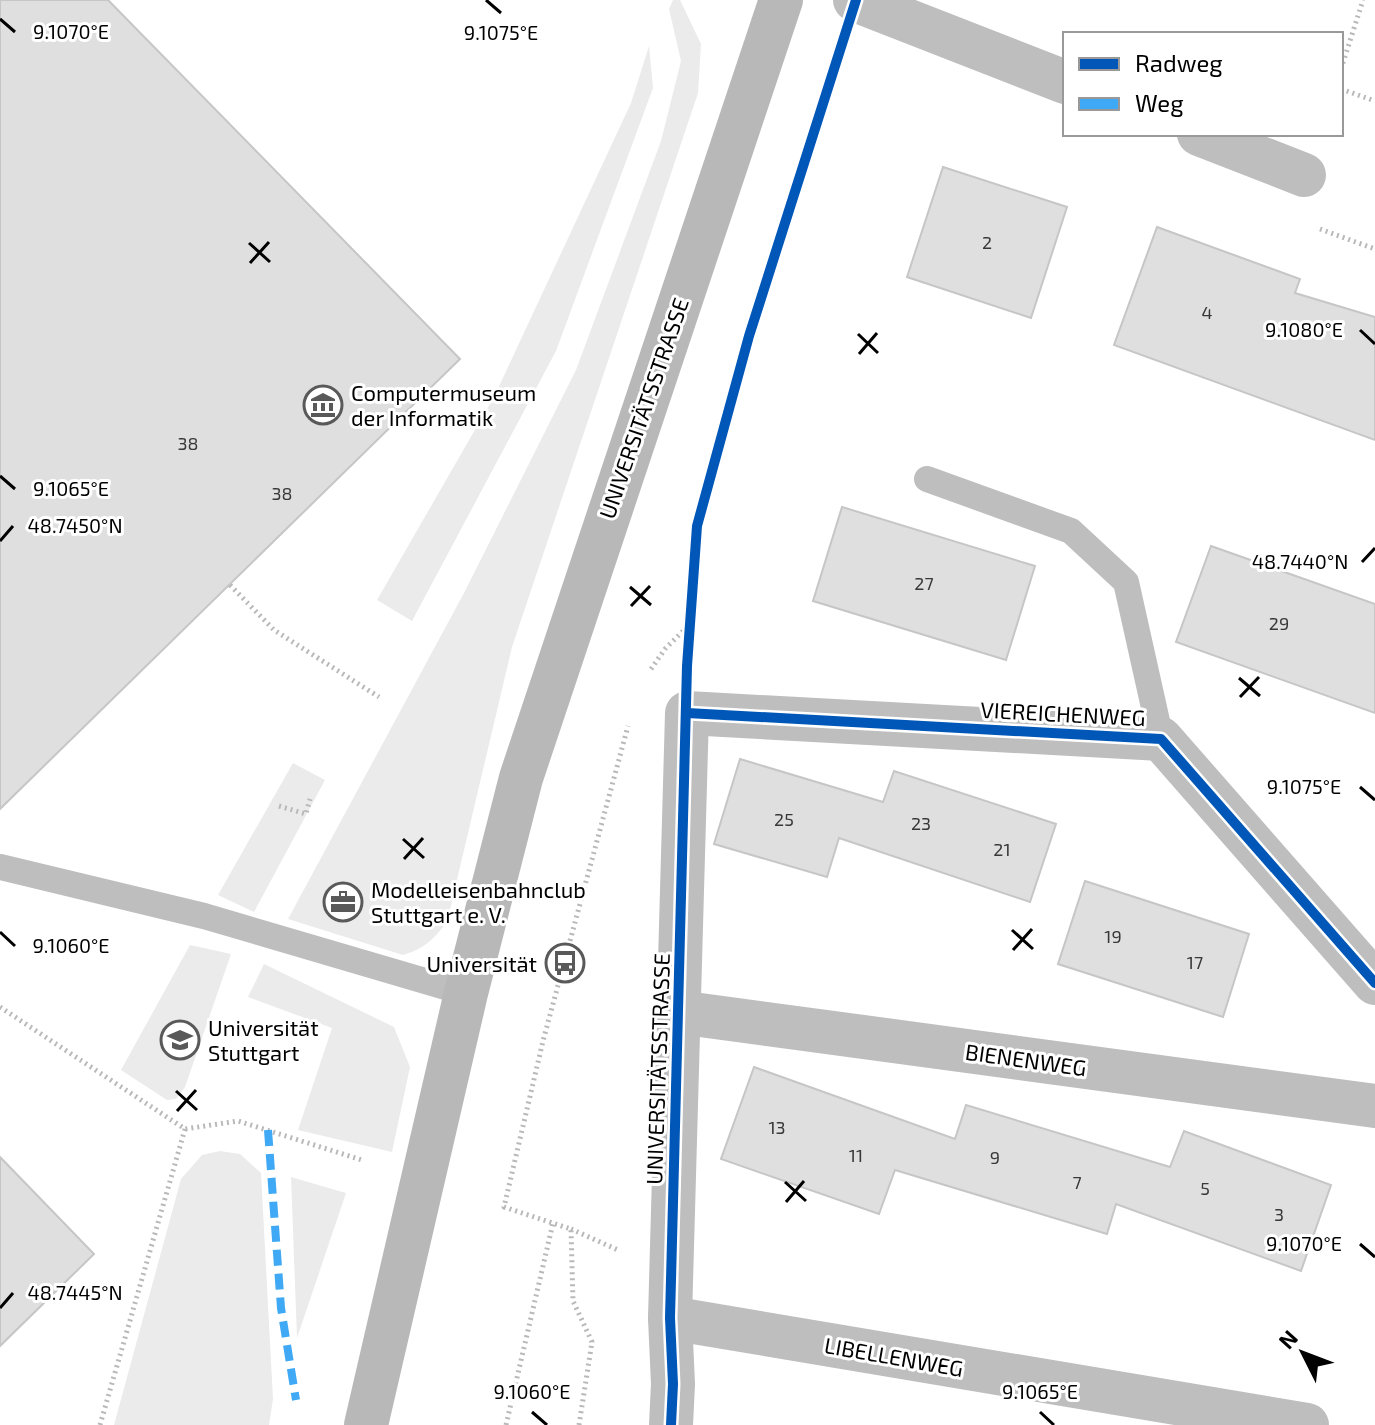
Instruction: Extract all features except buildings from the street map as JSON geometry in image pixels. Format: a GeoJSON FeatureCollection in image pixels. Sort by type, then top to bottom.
{"type":"FeatureCollection","features":[{"type":"Feature","properties":{"kind":"street","name":"UNIVERSITÄTSSTRASSE"},"geometry":{"type":"LineString","coordinates":[[366,1425],[466,993],[521,778],[781,0]]}},
{"type":"Feature","properties":{"kind":"street"},"geometry":{"type":"LineString","coordinates":[[855,0],[1063,81]]}},
{"type":"Feature","properties":{"kind":"street"},"geometry":{"type":"LineString","coordinates":[[1204,136],[1304,175]]}},
{"type":"Feature","properties":{"kind":"street","name":"UNIVERSITÄTSSTRASSE"},"geometry":{"type":"LineString","coordinates":[[671,1425],[670,1318],[687,713]]}},
{"type":"Feature","properties":{"kind":"street","name":"VIEREICHENWEG"},"geometry":{"type":"LineString","coordinates":[[687,713],[1161,739],[1375,983]]}},
{"type":"Feature","properties":{"kind":"street","name":"BIENENWEG"},"geometry":{"type":"LineString","coordinates":[[678,1012],[1375,1106]]}},
{"type":"Feature","properties":{"kind":"street","name":"LIBELLENWEG"},"geometry":{"type":"LineString","coordinates":[[670,1318],[1307,1425]]}},
{"type":"Feature","properties":{"kind":"lane","name":"VIEREICHENWEG"},"geometry":{"type":"LineString","coordinates":[[927,479],[1071,531],[1126,582],[1161,739]]}},
{"type":"Feature","properties":{"kind":"lane"},"geometry":{"type":"LineString","coordinates":[[0,867],[204,916],[466,993]]}},
{"type":"Feature","properties":{"kind":"path"},"geometry":{"type":"LineString","coordinates":[[1343,63],[1363,0]]}},
{"type":"Feature","properties":{"kind":"path"},"geometry":{"type":"LineString","coordinates":[[1343,90],[1375,101]]}},
{"type":"Feature","properties":{"kind":"path"},"geometry":{"type":"LineString","coordinates":[[230,585],[274,630],[379,697]]}},
{"type":"Feature","properties":{"kind":"path"},"geometry":{"type":"LineString","coordinates":[[648,674],[665,649],[689,625]]}},
{"type":"Feature","properties":{"kind":"path"},"geometry":{"type":"LineString","coordinates":[[579,1425],[592,1342],[573,1301],[571,1229],[504,1207],[543,1041],[631,717]]}},
{"type":"Feature","properties":{"kind":"path"},"geometry":{"type":"LineString","coordinates":[[279,806],[306,814],[310,799]]}},
{"type":"Feature","properties":{"kind":"path"},"geometry":{"type":"LineString","coordinates":[[0,1007],[185,1129],[238,1121],[362,1160]]}},
{"type":"Feature","properties":{"kind":"path"},"geometry":{"type":"LineString","coordinates":[[100,1425],[185,1129]]}},
{"type":"Feature","properties":{"kind":"path"},"geometry":{"type":"LineString","coordinates":[[506,1425],[553,1223]]}},
{"type":"Feature","properties":{"kind":"shaded area"},"geometry":{"type":"Polygon","coordinates":[[[673,0],[680,0],[701,44],[698,93],[512,647],[447,922],[428,943],[403,955],[288,919],[464,593],[576,370],[661,141],[681,61],[669,9],[673,0]]]}},
{"type":"Feature","properties":{"kind":"shaded area"},"geometry":{"type":"Polygon","coordinates":[[[649,46],[653,88],[556,351],[412,621],[377,600],[495,395],[631,103],[649,46]]]}},
{"type":"Feature","properties":{"kind":"shaded area"},"geometry":{"type":"Polygon","coordinates":[[[293,763],[325,780],[254,912],[218,895],[293,763]]]}},
{"type":"Feature","properties":{"kind":"shaded area"},"geometry":{"type":"Polygon","coordinates":[[[190,945],[231,954],[185,1087],[176,1099],[167,1100],[121,1070],[190,945]]]}},
{"type":"Feature","properties":{"kind":"shaded area"},"geometry":{"type":"Polygon","coordinates":[[[264,964],[394,1027],[410,1067],[392,1152],[298,1130],[332,1028],[248,997],[264,964]]]}},
{"type":"Feature","properties":{"kind":"shaded area"},"geometry":{"type":"Polygon","coordinates":[[[220,1151],[240,1154],[261,1173],[273,1399],[269,1425],[114,1425],[181,1179],[202,1155],[220,1151]]]}},
{"type":"Feature","properties":{"kind":"shaded area"},"geometry":{"type":"Polygon","coordinates":[[[291,1177],[346,1193],[297,1338],[291,1177]]]}},
{"type":"Feature","properties":{"kind":"marked path"},"geometry":{"type":"LineString","coordinates":[[268,1130],[281,1308],[296,1400]]}},
{"type":"Feature","properties":{"kind":"cycle path"},"geometry":{"type":"LineString","coordinates":[[671,1425],[670,1318],[687,666],[697,526],[749,336],[856,0]]}},
{"type":"Feature","properties":{"kind":"cycle path"},"geometry":{"type":"LineString","coordinates":[[687,713],[1161,739],[1375,983]]}},
{"type":"Feature","properties":{"kind":"place","name":"Computermuseum der Informatik"},"geometry":{"type":"Point","coordinates":[323,405]}},
{"type":"Feature","properties":{"kind":"place","name":"Modelleisenbahnclub Stuttgart e. V."},"geometry":{"type":"Point","coordinates":[343,902]}},
{"type":"Feature","properties":{"kind":"place","name":"Universität"},"geometry":{"type":"Point","coordinates":[565,963]}},
{"type":"Feature","properties":{"kind":"place","name":"Universität Stuttgart"},"geometry":{"type":"Point","coordinates":[180,1040]}}]}
